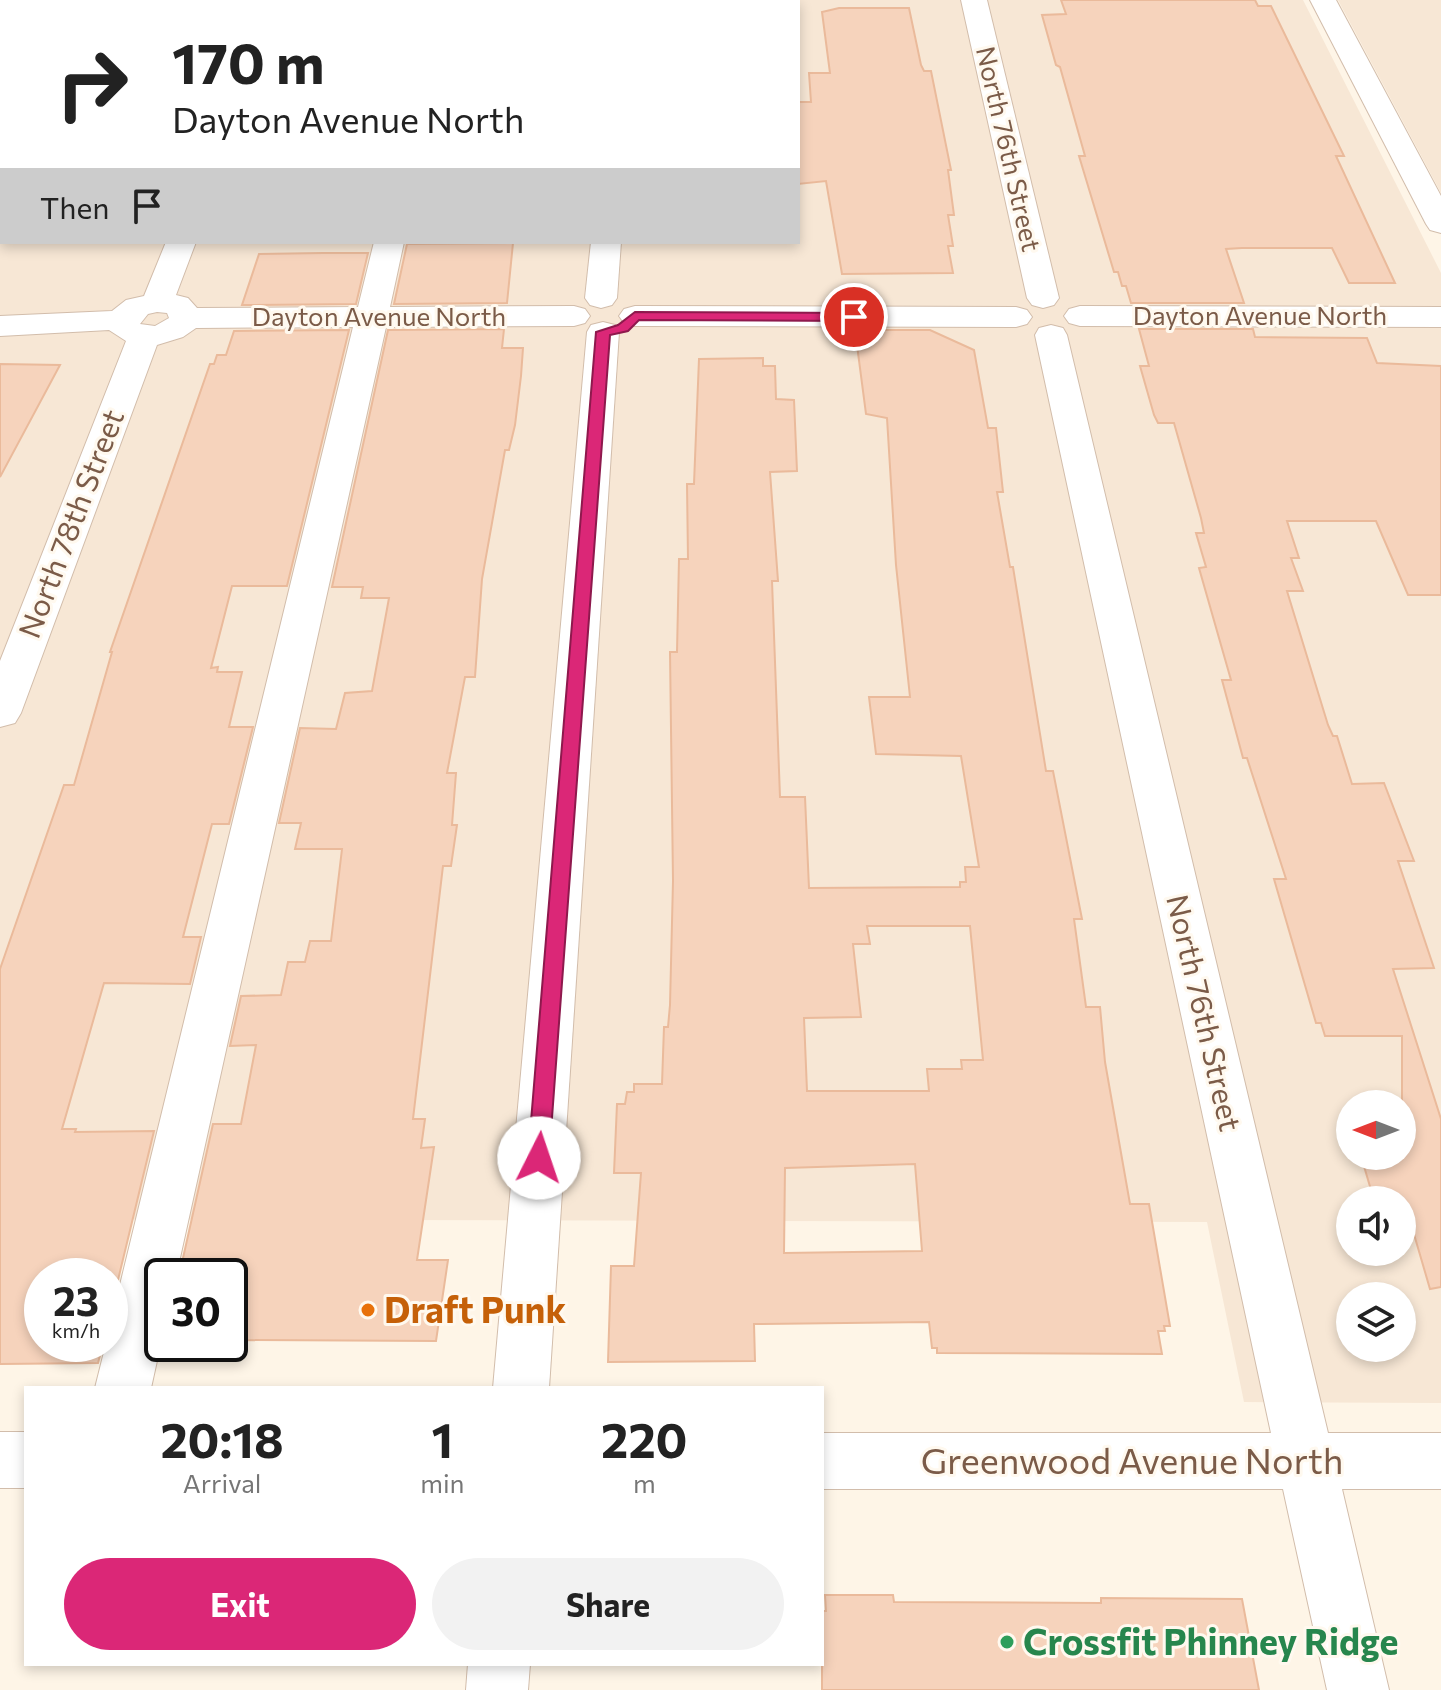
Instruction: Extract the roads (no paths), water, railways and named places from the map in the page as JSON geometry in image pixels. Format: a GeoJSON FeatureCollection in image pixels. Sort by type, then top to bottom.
{"type":"FeatureCollection","features":[{"type":"Feature","properties":{"kind":"street","name":"North 76th Street"},"geometry":{"type":"LineString","coordinates":[[974,0],[1358,1690]]}},
{"type":"Feature","properties":{"kind":"street"},"geometry":{"type":"LineString","coordinates":[[1323,0],[1441,224]]}},
{"type":"Feature","properties":{"kind":"street","name":"North 78th Street"},"geometry":{"type":"LineString","coordinates":[[0,713],[180,244]]}},
{"type":"Feature","properties":{"kind":"street"},"geometry":{"type":"LineString","coordinates":[[123,1386],[389,244]]}},
{"type":"Feature","properties":{"kind":"street"},"geometry":{"type":"LineString","coordinates":[[521,1386],[603,316],[606,244]]}},
{"type":"Feature","properties":{"kind":"street","name":"Dayton Avenue North"},"geometry":{"type":"LineString","coordinates":[[0,326],[152,319],[371,316],[1441,317]]}},
{"type":"Feature","properties":{"kind":"street"},"geometry":{"type":"LineString","coordinates":[[0,1460],[24,1460]]}},
{"type":"Feature","properties":{"kind":"street","name":"Greenwood Avenue North"},"geometry":{"type":"LineString","coordinates":[[824,1461],[1441,1461]]}},
{"type":"Feature","properties":{"kind":"street"},"geometry":{"type":"LineString","coordinates":[[497,1690],[499,1666]]}},
{"type":"Feature","properties":{"kind":"place","name":"Draft Punk"},"geometry":{"type":"Point","coordinates":[368,1310]}},
{"type":"Feature","properties":{"kind":"place","name":"Crossfit Phinney Ridge"},"geometry":{"type":"Point","coordinates":[1007,1642]}}]}
